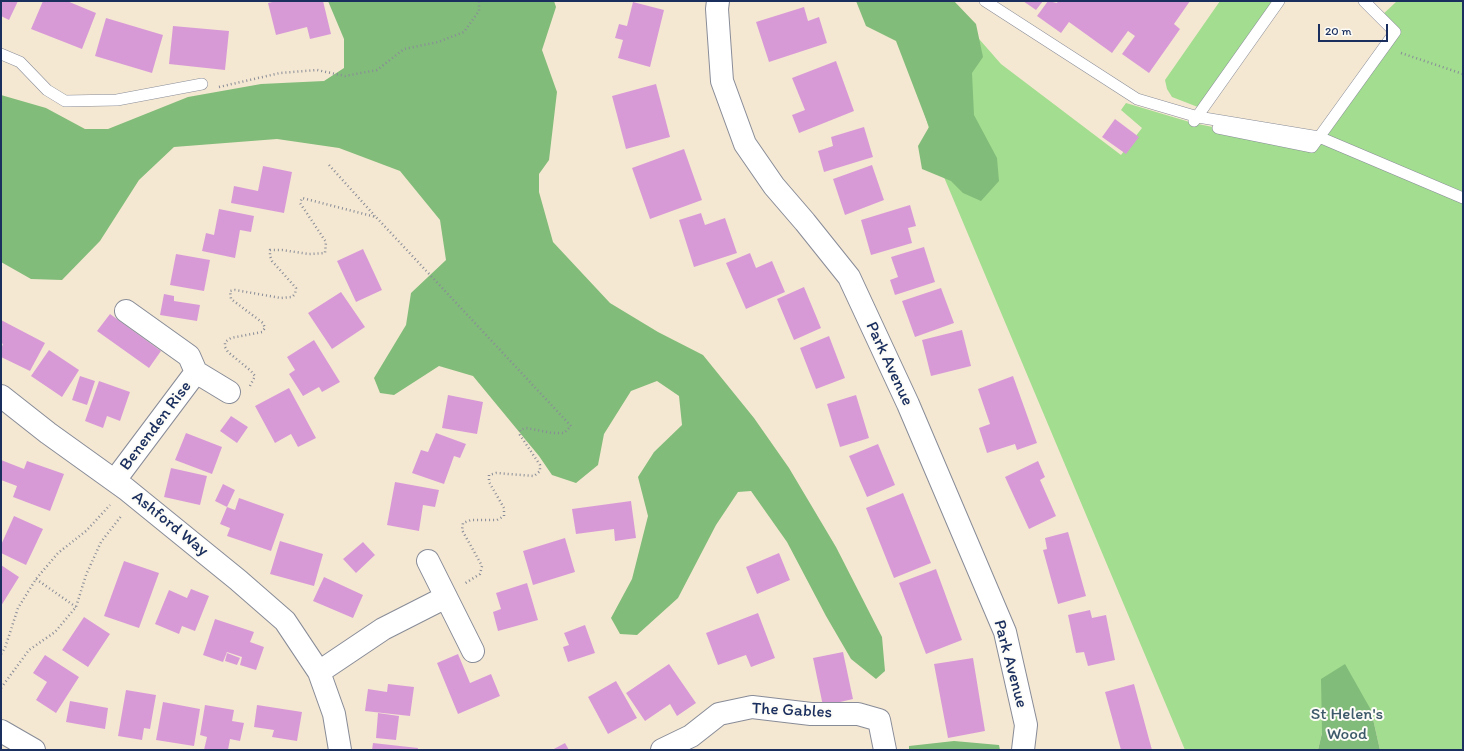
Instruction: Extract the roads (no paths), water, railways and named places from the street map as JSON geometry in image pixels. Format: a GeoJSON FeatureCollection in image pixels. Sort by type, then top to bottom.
{"type":"FeatureCollection","features":[{"type":"Feature","properties":{"kind":"street","name":"Park Avenue"},"geometry":{"type":"LineString","coordinates":[[718,1],[717,9],[722,81],[745,144],[774,186],[806,222],[849,277],[908,404],[1005,632],[1026,724],[1023,750]]}},
{"type":"Feature","properties":{"kind":"street","name":"Benenden Rise"},"geometry":{"type":"LineString","coordinates":[[126,311],[189,356],[196,372],[229,392]]}},
{"type":"Feature","properties":{"kind":"street","name":"Benenden Rise"},"geometry":{"type":"LineString","coordinates":[[125,488],[196,372]]}},
{"type":"Feature","properties":{"kind":"street","name":"Ashford Way"},"geometry":{"type":"LineString","coordinates":[[1,396],[48,433],[125,488],[238,580],[285,621],[319,672],[334,714],[340,750]]}},
{"type":"Feature","properties":{"kind":"street"},"geometry":{"type":"LineString","coordinates":[[428,561],[473,651]]}},
{"type":"Feature","properties":{"kind":"street"},"geometry":{"type":"LineString","coordinates":[[319,672],[383,629],[446,597]]}},
{"type":"Feature","properties":{"kind":"street","name":"The Gables"},"geometry":{"type":"LineString","coordinates":[[662,750],[691,736],[719,714],[752,707],[811,714],[858,714],[879,720],[886,750]]}},
{"type":"Feature","properties":{"kind":"street"},"geometry":{"type":"LineString","coordinates":[[1,731],[34,750]]}},
{"type":"Feature","properties":{"kind":"lane"},"geometry":{"type":"LineString","coordinates":[[985,1],[1137,99],[1198,117]]}},
{"type":"Feature","properties":{"kind":"lane"},"geometry":{"type":"LineString","coordinates":[[1279,1],[1193,123],[1312,147],[1395,32],[1364,1]]}},
{"type":"Feature","properties":{"kind":"lane"},"geometry":{"type":"LineString","coordinates":[[1,54],[20,62],[47,90],[65,100],[118,100],[202,84]]}},
{"type":"Feature","properties":{"kind":"lane"},"geometry":{"type":"LineString","coordinates":[[1319,137],[1463,198]]}},
{"type":"Feature","properties":{"kind":"park label","name":"St Helen's Wood"},"geometry":{"type":"Point","coordinates":[1347,725]}}]}
